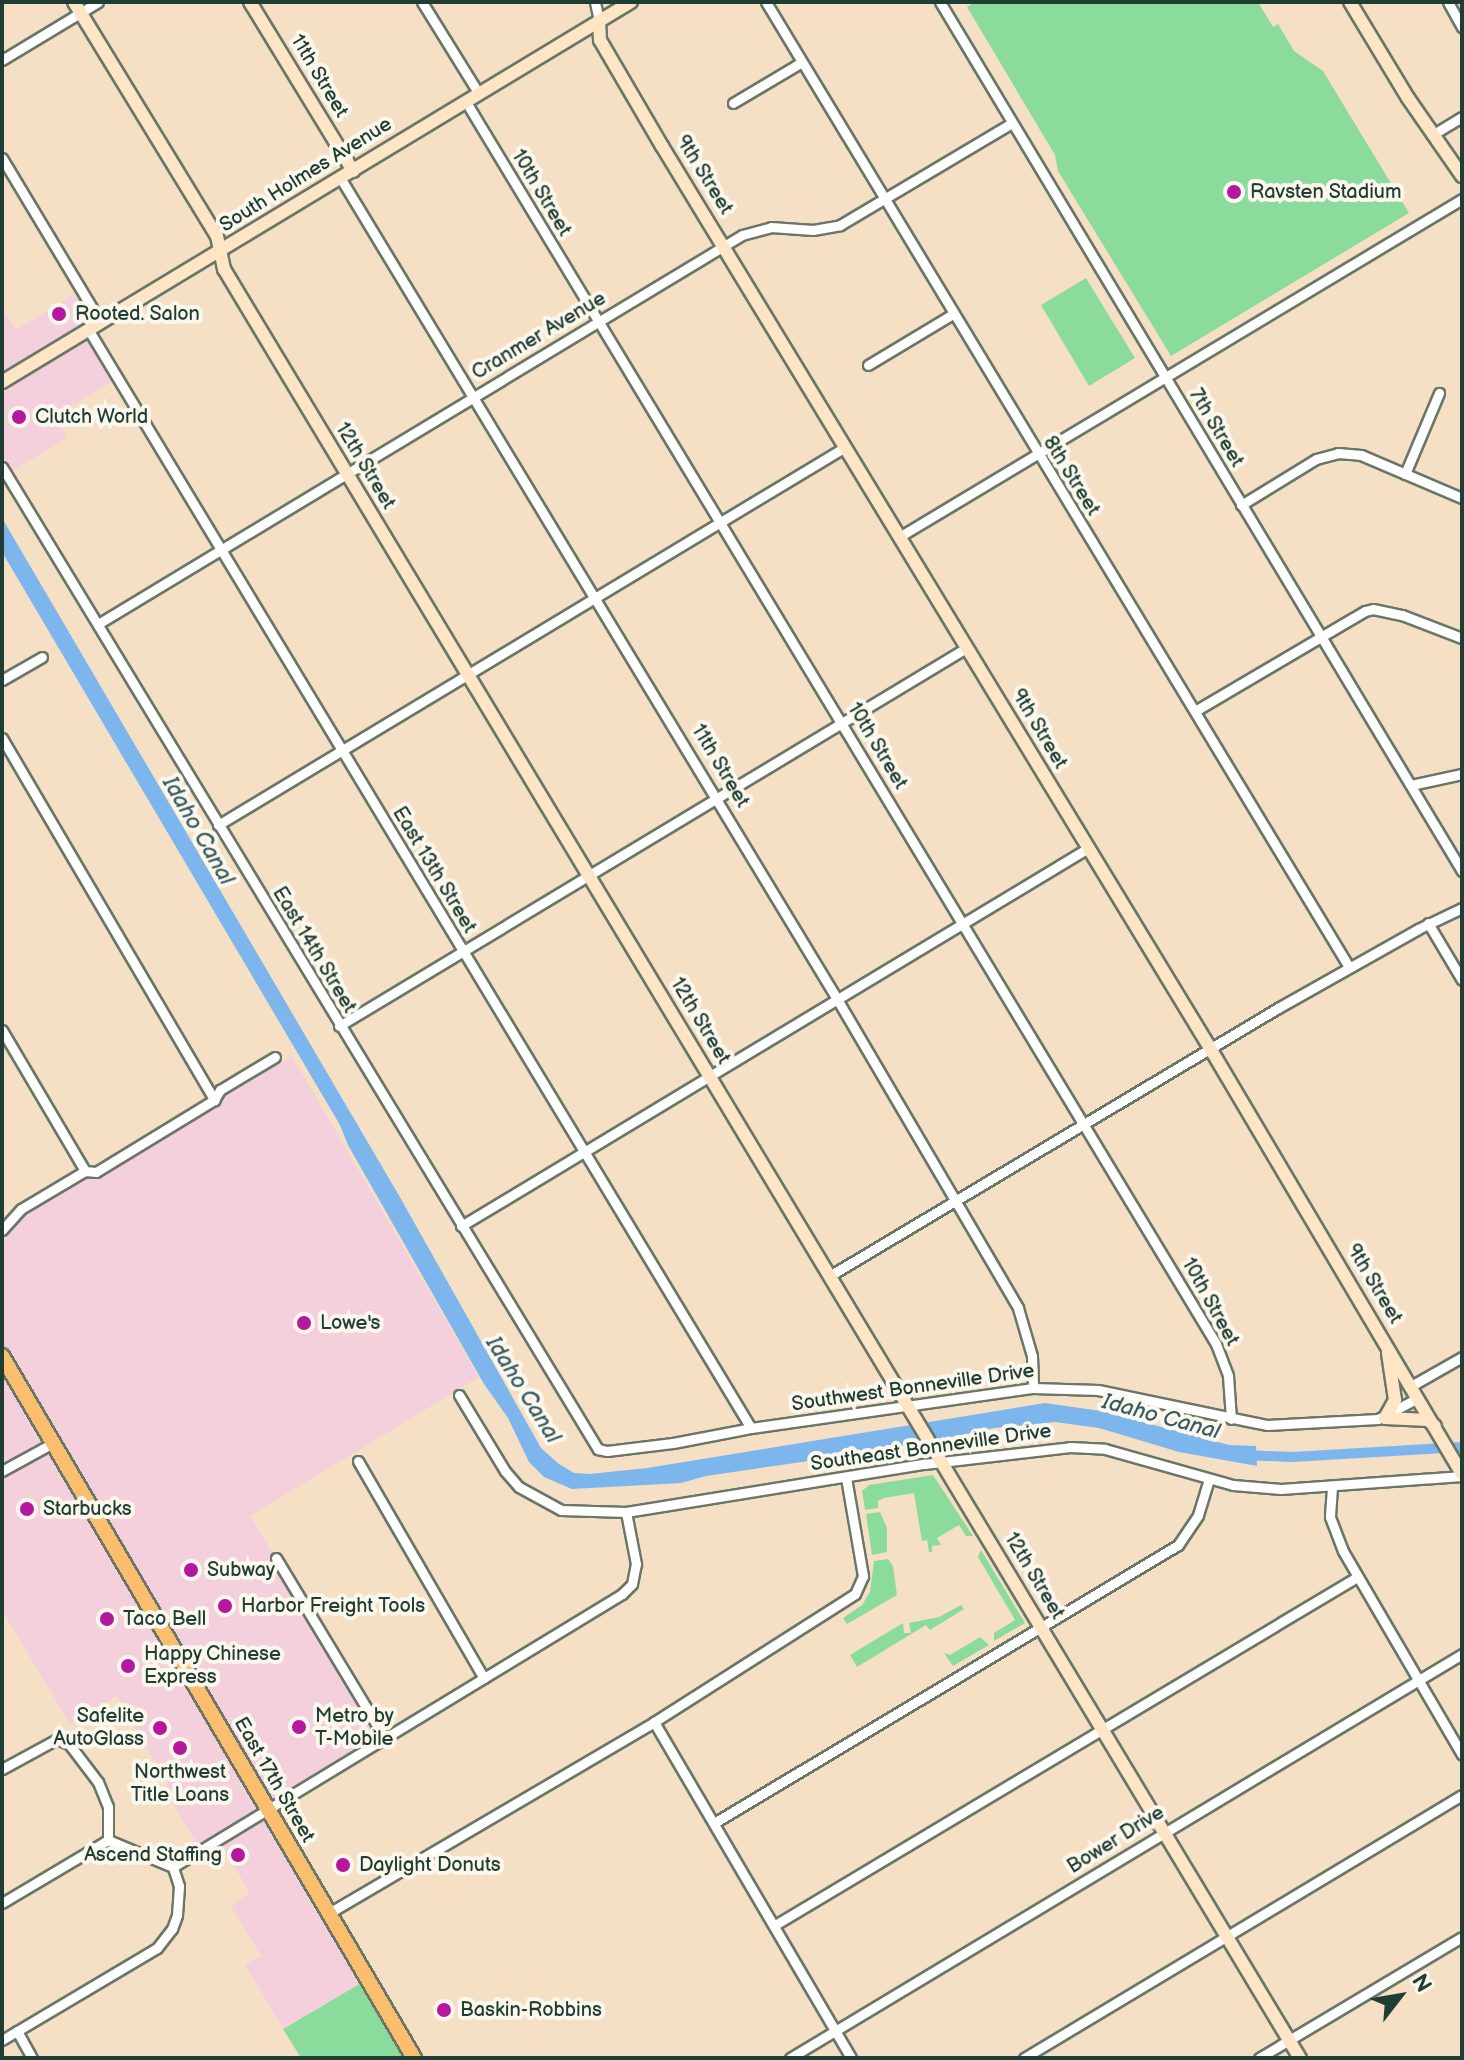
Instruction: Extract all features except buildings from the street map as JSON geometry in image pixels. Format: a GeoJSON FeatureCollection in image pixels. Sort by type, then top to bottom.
{"type":"FeatureCollection","features":[{"type":"Feature","properties":{"kind":"main road","name":"East 17th Street"},"geometry":{"type":"LineString","coordinates":[[2,1356],[414,2058]]}},
{"type":"Feature","properties":{"kind":"street"},"geometry":{"type":"LineString","coordinates":[[2,60],[77,7],[98,2]]}},
{"type":"Feature","properties":{"kind":"street","name":"11th Street"},"geometry":{"type":"LineString","coordinates":[[250,2],[353,171]]}},
{"type":"Feature","properties":{"kind":"street"},"geometry":{"type":"LineString","coordinates":[[422,2],[479,94]]}},
{"type":"Feature","properties":{"kind":"street","name":"9th Street"},"geometry":{"type":"LineString","coordinates":[[595,2],[600,40],[1210,1048],[1462,1475]]}},
{"type":"Feature","properties":{"kind":"street","name":"South Holmes Avenue"},"geometry":{"type":"LineString","coordinates":[[2,382],[631,2]]}},
{"type":"Feature","properties":{"kind":"street","name":"8th Street"},"geometry":{"type":"LineString","coordinates":[[766,2],[1349,967]]}},
{"type":"Feature","properties":{"kind":"street","name":"7th Street"},"geometry":{"type":"LineString","coordinates":[[940,2],[1462,871]]}},
{"type":"Feature","properties":{"kind":"street"},"geometry":{"type":"LineString","coordinates":[[1350,2],[1432,135],[1462,176]]}},
{"type":"Feature","properties":{"kind":"street"},"geometry":{"type":"LineString","coordinates":[[1448,2],[1462,27]]}},
{"type":"Feature","properties":{"kind":"street","name":"12th Street"},"geometry":{"type":"LineString","coordinates":[[77,7],[217,236],[224,269],[1300,2058]]}},
{"type":"Feature","properties":{"kind":"street"},"geometry":{"type":"LineString","coordinates":[[733,103],[802,62]]}},
{"type":"Feature","properties":{"kind":"street","name":"10th Street"},"geometry":{"type":"LineString","coordinates":[[466,102],[1216,1344],[1228,1376],[1231,1419]]}},
{"type":"Feature","properties":{"kind":"street"},"geometry":{"type":"LineString","coordinates":[[1432,135],[1462,117]]}},
{"type":"Feature","properties":{"kind":"street","name":"Cranmer Avenue"},"geometry":{"type":"LineString","coordinates":[[98,624],[596,321],[754,229],[813,230],[840,225],[1012,123]]}},
{"type":"Feature","properties":{"kind":"street"},"geometry":{"type":"LineString","coordinates":[[2,158],[100,321]]}},
{"type":"Feature","properties":{"kind":"street","name":"11th Street"},"geometry":{"type":"LineString","coordinates":[[341,179],[716,797],[1018,1308],[1032,1356],[1033,1388]]}},
{"type":"Feature","properties":{"kind":"street"},"geometry":{"type":"LineString","coordinates":[[899,537],[1462,199]]}},
{"type":"Feature","properties":{"kind":"street"},"geometry":{"type":"LineString","coordinates":[[868,365],[953,314]]}},
{"type":"Feature","properties":{"kind":"street","name":"East 13th Street"},"geometry":{"type":"LineString","coordinates":[[88,329],[751,1428]]}},
{"type":"Feature","properties":{"kind":"street"},"geometry":{"type":"LineString","coordinates":[[1405,474],[1439,393]]}},
{"type":"Feature","properties":{"kind":"street"},"geometry":{"type":"LineString","coordinates":[[218,825],[845,447]]}},
{"type":"Feature","properties":{"kind":"street"},"geometry":{"type":"LineString","coordinates":[[1241,505],[1316,459],[1338,453],[1361,455],[1462,498]]}},
{"type":"Feature","properties":{"kind":"street","name":"East 14th Street"},"geometry":{"type":"LineString","coordinates":[[2,467],[598,1449]]}},
{"type":"Feature","properties":{"kind":"street"},"geometry":{"type":"LineString","coordinates":[[1195,711],[1321,636],[1373,609],[1402,615],[1462,638]]}},
{"type":"Feature","properties":{"kind":"street"},"geometry":{"type":"LineString","coordinates":[[339,1026],[966,648]]}},
{"type":"Feature","properties":{"kind":"street"},"geometry":{"type":"LineString","coordinates":[[2,680],[42,657]]}},
{"type":"Feature","properties":{"kind":"street"},"geometry":{"type":"LineString","coordinates":[[2,738],[214,1100]]}},
{"type":"Feature","properties":{"kind":"street"},"geometry":{"type":"LineString","coordinates":[[1411,785],[1462,774]]}},
{"type":"Feature","properties":{"kind":"street"},"geometry":{"type":"LineString","coordinates":[[461,1226],[1088,848]]}},
{"type":"Feature","properties":{"kind":"street"},"geometry":{"type":"LineString","coordinates":[[831,1275],[1349,967],[1428,923],[1462,908]]}},
{"type":"Feature","properties":{"kind":"street"},"geometry":{"type":"LineString","coordinates":[[1428,923],[1462,980]]}},
{"type":"Feature","properties":{"kind":"street"},"geometry":{"type":"LineString","coordinates":[[2,1030],[85,1171]]}},
{"type":"Feature","properties":{"kind":"street"},"geometry":{"type":"LineString","coordinates":[[4,1229],[21,1209],[85,1171],[96,1172],[214,1100],[220,1090],[275,1057]]}},
{"type":"Feature","properties":{"kind":"street"},"geometry":{"type":"LineString","coordinates":[[1387,1344],[1395,1400],[1385,1418],[1428,1420],[1435,1426]]}},
{"type":"Feature","properties":{"kind":"street","name":"Southwest Bonneville Drive"},"geometry":{"type":"LineString","coordinates":[[598,1449],[607,1451],[673,1443],[908,1404],[1033,1388],[1098,1390],[1267,1425],[1385,1418],[1462,1357]]}},
{"type":"Feature","properties":{"kind":"street","name":"Southeast Bonneville Drive"},"geometry":{"type":"LineString","coordinates":[[459,1395],[505,1471],[535,1499],[561,1510],[626,1512],[1037,1449],[1087,1447],[1156,1462],[1209,1480],[1281,1489],[1462,1475]]}},
{"type":"Feature","properties":{"kind":"street"},"geometry":{"type":"LineString","coordinates":[[2,1471],[53,1443]]}},
{"type":"Feature","properties":{"kind":"street"},"geometry":{"type":"LineString","coordinates":[[358,1461],[484,1678]]}},
{"type":"Feature","properties":{"kind":"street"},"geometry":{"type":"LineString","coordinates":[[329,1913],[654,1722],[855,1594],[863,1576],[846,1478]]}},
{"type":"Feature","properties":{"kind":"street"},"geometry":{"type":"LineString","coordinates":[[714,1823],[1178,1545],[1198,1515],[1209,1480]]}},
{"type":"Feature","properties":{"kind":"street"},"geometry":{"type":"LineString","coordinates":[[1332,1487],[1330,1517],[1357,1577],[1462,1755]]}},
{"type":"Feature","properties":{"kind":"street"},"geometry":{"type":"LineString","coordinates":[[173,1867],[563,1633],[632,1584],[636,1564],[626,1512]]}},
{"type":"Feature","properties":{"kind":"street"},"geometry":{"type":"LineString","coordinates":[[276,1558],[386,1740]]}},
{"type":"Feature","properties":{"kind":"street"},"geometry":{"type":"LineString","coordinates":[[775,1925],[1357,1577]]}},
{"type":"Feature","properties":{"kind":"street","name":"Bower Drive"},"geometry":{"type":"LineString","coordinates":[[790,2058],[1012,1926],[1163,1830],[1462,1654]]}},
{"type":"Feature","properties":{"kind":"street"},"geometry":{"type":"LineString","coordinates":[[654,1722],[851,2058]]}},
{"type":"Feature","properties":{"kind":"street"},"geometry":{"type":"LineString","coordinates":[[2,1769],[57,1739],[80,1754],[98,1782],[108,1807],[108,1840]]}},
{"type":"Feature","properties":{"kind":"street"},"geometry":{"type":"LineString","coordinates":[[1024,2058],[1462,1795]]}},
{"type":"Feature","properties":{"kind":"street"},"geometry":{"type":"LineString","coordinates":[[108,1840],[173,1867]]}},
{"type":"Feature","properties":{"kind":"street"},"geometry":{"type":"LineString","coordinates":[[2,1903],[108,1840]]}},
{"type":"Feature","properties":{"kind":"street"},"geometry":{"type":"LineString","coordinates":[[2,2040],[163,1942],[172,1929],[179,1895],[173,1867]]}},
{"type":"Feature","properties":{"kind":"street"},"geometry":{"type":"LineString","coordinates":[[1259,2058],[1462,1937]]}},
{"type":"Feature","properties":{"kind":"street"},"geometry":{"type":"LineString","coordinates":[[17,2031],[32,2058]]}},
{"type":"Feature","properties":{"kind":"shaded area"},"geometry":{"type":"Polygon","coordinates":[[[81,290],[100,321],[89,329],[118,378],[55,416],[67,438],[7,474],[2,467],[2,307],[16,330],[81,290]]]}},
{"type":"Feature","properties":{"kind":"shaded area"},"geometry":{"type":"Polygon","coordinates":[[[292,1056],[479,1377],[250,1516],[386,1740],[269,1810],[368,1979],[283,2028],[245,1965],[261,1956],[231,1906],[250,1893],[219,1840],[201,1850],[163,1788],[168,1784],[117,1696],[70,1724],[2,1610],[2,1230],[85,1171],[96,1172],[292,1056]]]}},
{"type":"Feature","properties":{"kind":"green space","name":"Ravsten Stadium"},"geometry":{"type":"Polygon","coordinates":[[[975,2],[1258,2],[1273,27],[1278,24],[1294,51],[1323,71],[1409,213],[1171,356],[1058,171],[1055,155],[967,7],[975,2]]]}},
{"type":"Feature","properties":{"kind":"green space"},"geometry":{"type":"Polygon","coordinates":[[[1086,278],[1135,358],[1089,386],[1041,305],[1086,278]]]}},
{"type":"Feature","properties":{"kind":"green space"},"geometry":{"type":"Polygon","coordinates":[[[933,1475],[973,1536],[966,1536],[959,1525],[937,1538],[941,1545],[932,1546],[932,1552],[929,1552],[927,1540],[922,1541],[914,1493],[884,1498],[878,1501],[878,1508],[865,1510],[862,1491],[869,1485],[933,1475]]]}},
{"type":"Feature","properties":{"kind":"green space"},"geometry":{"type":"Polygon","coordinates":[[[880,1512],[887,1528],[887,1552],[872,1555],[866,1514],[880,1512]]]}},
{"type":"Feature","properties":{"kind":"green space"},"geometry":{"type":"Polygon","coordinates":[[[981,1550],[1025,1623],[994,1641],[994,1633],[1015,1620],[978,1557],[981,1550]]]}},
{"type":"Feature","properties":{"kind":"green space"},"geometry":{"type":"Polygon","coordinates":[[[888,1559],[893,1566],[897,1595],[847,1624],[843,1618],[862,1605],[870,1592],[874,1561],[888,1559]]]}},
{"type":"Feature","properties":{"kind":"green space"},"geometry":{"type":"Polygon","coordinates":[[[961,1605],[964,1609],[930,1630],[926,1625],[857,1667],[850,1655],[903,1623],[904,1633],[911,1633],[909,1623],[939,1617],[961,1605]]]}},
{"type":"Feature","properties":{"kind":"green space"},"geometry":{"type":"Polygon","coordinates":[[[980,1637],[989,1645],[953,1666],[944,1653],[950,1655],[980,1637]]]}},
{"type":"Feature","properties":{"kind":"green space"},"geometry":{"type":"Polygon","coordinates":[[[368,1979],[414,2058],[301,2058],[283,2029],[368,1979]]]}},
{"type":"Feature","properties":{"kind":"water","name":"Idaho Canal"},"geometry":{"type":"Polygon","coordinates":[[[2,518],[401,1199],[541,1448],[559,1464],[574,1473],[590,1474],[647,1468],[1045,1403],[1101,1411],[1229,1445],[1256,1446],[1257,1466],[1179,1452],[1099,1428],[1055,1422],[995,1428],[898,1448],[706,1476],[681,1483],[572,1489],[544,1477],[529,1462],[508,1418],[484,1384],[348,1145],[340,1125],[2,552],[2,518]]]}},
{"type":"Feature","properties":{"kind":"waterway","name":"Idaho Canal"},"geometry":{"type":"LineString","coordinates":[[1244,1455],[1292,1457],[1462,1447]]}},
{"type":"Feature","properties":{"kind":"place","name":"Ravsten Stadium"},"geometry":{"type":"Point","coordinates":[1234,192]}},
{"type":"Feature","properties":{"kind":"place","name":"Rooted. Salon"},"geometry":{"type":"Point","coordinates":[59,314]}},
{"type":"Feature","properties":{"kind":"place","name":"Clutch World"},"geometry":{"type":"Point","coordinates":[19,417]}},
{"type":"Feature","properties":{"kind":"place","name":"Lowe's"},"geometry":{"type":"Point","coordinates":[304,1323]}},
{"type":"Feature","properties":{"kind":"place","name":"Starbucks"},"geometry":{"type":"Point","coordinates":[27,1509]}},
{"type":"Feature","properties":{"kind":"place","name":"Subway"},"geometry":{"type":"Point","coordinates":[191,1570]}},
{"type":"Feature","properties":{"kind":"place","name":"Harbor Freight Tools"},"geometry":{"type":"Point","coordinates":[225,1606]}},
{"type":"Feature","properties":{"kind":"place","name":"Taco Bell"},"geometry":{"type":"Point","coordinates":[107,1619]}},
{"type":"Feature","properties":{"kind":"place","name":"Happy Chinese Express"},"geometry":{"type":"Point","coordinates":[128,1666]}},
{"type":"Feature","properties":{"kind":"place","name":"Metro by T-Mobile"},"geometry":{"type":"Point","coordinates":[299,1727]}},
{"type":"Feature","properties":{"kind":"place","name":"Safelite AutoGlass"},"geometry":{"type":"Point","coordinates":[160,1728]}},
{"type":"Feature","properties":{"kind":"place","name":"Northwest Title Loans"},"geometry":{"type":"Point","coordinates":[180,1748]}},
{"type":"Feature","properties":{"kind":"place","name":"Ascend Staffing"},"geometry":{"type":"Point","coordinates":[238,1855]}},
{"type":"Feature","properties":{"kind":"place","name":"Daylight Donuts"},"geometry":{"type":"Point","coordinates":[343,1865]}},
{"type":"Feature","properties":{"kind":"place","name":"Baskin-Robbins"},"geometry":{"type":"Point","coordinates":[444,2010]}}]}
